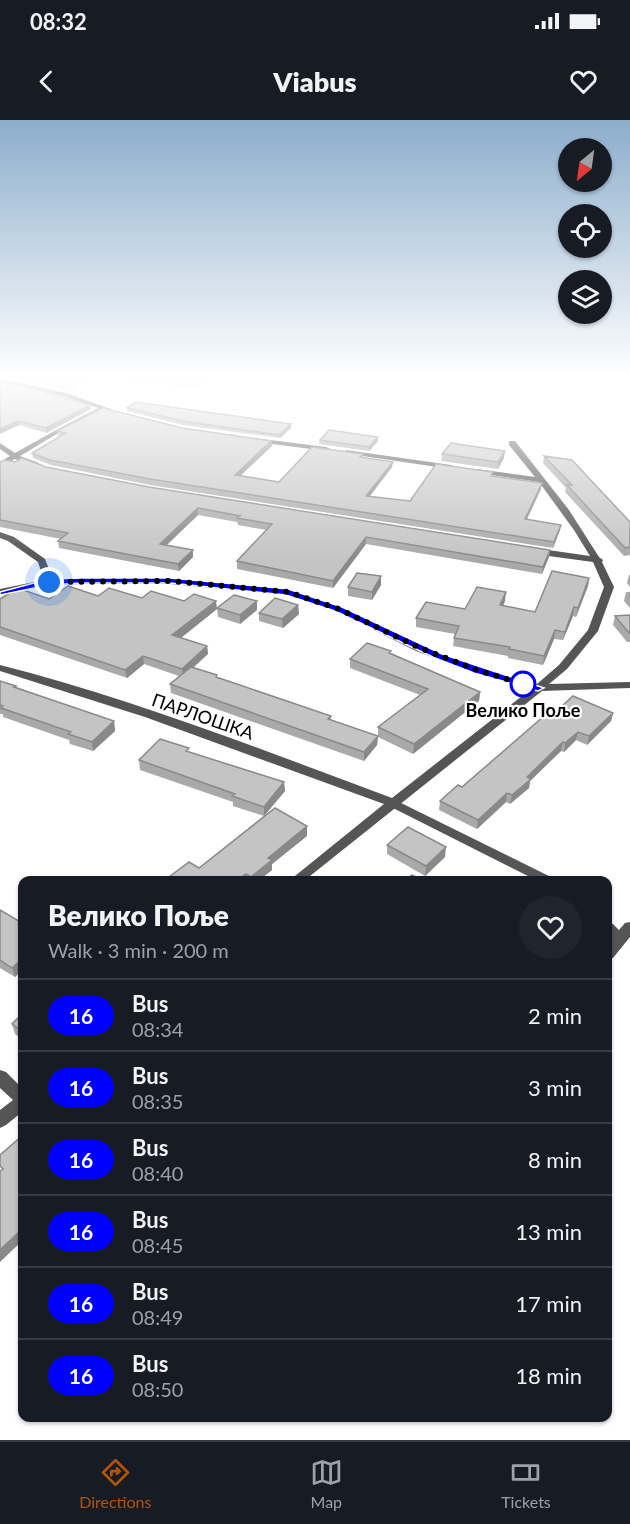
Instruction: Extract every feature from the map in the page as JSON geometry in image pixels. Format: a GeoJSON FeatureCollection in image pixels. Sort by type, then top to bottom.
{"type":"FeatureCollection","features":[{"type":"Feature","properties":{"kind":"street"},"geometry":{"type":"LineString","coordinates":[[0,465],[50,437]]}},
{"type":"Feature","properties":{"kind":"street"},"geometry":{"type":"LineString","coordinates":[[250,439],[541,480]]}},
{"type":"Feature","properties":{"kind":"street"},"geometry":{"type":"LineString","coordinates":[[302,876],[563,667],[592,631],[609,587],[599,560],[513,443]]}},
{"type":"Feature","properties":{"kind":"street"},"geometry":{"type":"LineString","coordinates":[[0,445],[15,457],[48,469]]}},
{"type":"Feature","properties":{"kind":"street"},"geometry":{"type":"LineString","coordinates":[[0,535],[11,539],[42,561],[49,582]]}},
{"type":"Feature","properties":{"kind":"street"},"geometry":{"type":"LineString","coordinates":[[530,550],[599,560]]}},
{"type":"Feature","properties":{"kind":"street"},"geometry":{"type":"LineString","coordinates":[[0,592],[49,582],[170,581],[288,592],[339,609],[448,660],[538,688],[630,685]]}},
{"type":"Feature","properties":{"kind":"street","name":"ПАРЛОШКА"},"geometry":{"type":"LineString","coordinates":[[0,668],[39,679],[259,754],[393,803],[538,876]]}},
{"type":"Feature","properties":{"kind":"street"},"geometry":{"type":"LineString","coordinates":[[612,949],[630,927]]}},
{"type":"Feature","properties":{"kind":"street"},"geometry":{"type":"LineString","coordinates":[[612,932],[620,939]]}},
{"type":"Feature","properties":{"kind":"street"},"geometry":{"type":"LineString","coordinates":[[0,1077],[18,1094]]}},
{"type":"Feature","properties":{"kind":"street"},"geometry":{"type":"LineString","coordinates":[[0,1120],[18,1105]]}},
{"type":"Feature","properties":{"kind":"building"},"geometry":{"type":"Polygon","coordinates":[[[60,437],[241,437],[271,441],[235,475],[279,482],[312,447],[363,454],[360,457],[393,462],[366,496],[410,501],[436,464],[493,472],[491,476],[542,483],[525,519],[561,525],[554,542],[150,479],[50,460],[32,453],[60,437]]]}},
{"type":"Feature","properties":{"kind":"building"},"geometry":{"type":"Polygon","coordinates":[[[323,437],[378,437],[369,447],[320,440],[323,437]]]}},
{"type":"Feature","properties":{"kind":"building"},"geometry":{"type":"Polygon","coordinates":[[[451,443],[505,451],[498,462],[442,454],[451,443]]]}},
{"type":"Feature","properties":{"kind":"building"},"geometry":{"type":"Polygon","coordinates":[[[544,456],[572,460],[630,522],[630,547],[625,548],[567,485],[572,485],[544,456]]]}},
{"type":"Feature","properties":{"kind":"building"},"geometry":{"type":"Polygon","coordinates":[[[22,458],[46,467],[149,487],[550,550],[543,567],[366,537],[333,581],[237,561],[272,524],[198,508],[160,544],[193,550],[178,564],[58,541],[68,533],[0,520],[0,462],[5,460],[15,462],[22,458]]]}},
{"type":"Feature","properties":{"kind":"building"},"geometry":{"type":"Polygon","coordinates":[[[552,571],[589,578],[578,608],[574,607],[565,632],[555,630],[544,656],[509,649],[510,647],[454,638],[459,626],[416,618],[426,602],[465,609],[477,587],[506,592],[500,605],[535,612],[552,571]]]}},
{"type":"Feature","properties":{"kind":"building"},"geometry":{"type":"Polygon","coordinates":[[[357,573],[381,576],[372,592],[348,587],[357,573]]]}},
{"type":"Feature","properties":{"kind":"building"},"geometry":{"type":"Polygon","coordinates":[[[68,586],[98,596],[109,588],[142,598],[151,591],[184,601],[194,594],[216,601],[172,635],[207,646],[182,669],[143,656],[125,670],[0,627],[0,599],[18,588],[49,599],[68,586]]]}},
{"type":"Feature","properties":{"kind":"building"},"geometry":{"type":"Polygon","coordinates":[[[234,595],[257,601],[240,615],[217,608],[234,595]]]}},
{"type":"Feature","properties":{"kind":"building"},"geometry":{"type":"Polygon","coordinates":[[[275,598],[298,605],[282,619],[259,613],[275,598]]]}},
{"type":"Feature","properties":{"kind":"building"},"geometry":{"type":"Polygon","coordinates":[[[630,615],[630,633],[629,633],[615,616],[630,615]]]}},
{"type":"Feature","properties":{"kind":"building"},"geometry":{"type":"Polygon","coordinates":[[[367,643],[391,651],[389,653],[480,692],[414,744],[378,727],[428,689],[350,659],[367,643]]]}},
{"type":"Feature","properties":{"kind":"building"},"geometry":{"type":"Polygon","coordinates":[[[191,667],[331,716],[328,719],[378,736],[364,752],[170,684],[191,667]]]}},
{"type":"Feature","properties":{"kind":"building"},"geometry":{"type":"Polygon","coordinates":[[[0,681],[114,721],[92,742],[68,734],[71,732],[1,708],[3,706],[0,705],[0,681]]]}},
{"type":"Feature","properties":{"kind":"building"},"geometry":{"type":"Polygon","coordinates":[[[573,696],[613,713],[589,736],[578,732],[565,743],[563,742],[527,777],[531,779],[512,795],[507,793],[478,820],[440,801],[458,785],[462,787],[544,716],[549,718],[573,696]]]}},
{"type":"Feature","properties":{"kind":"building"},"geometry":{"type":"Polygon","coordinates":[[[160,739],[189,748],[186,751],[284,782],[264,807],[232,796],[235,794],[139,760],[160,739]]]}},
{"type":"Feature","properties":{"kind":"building"},"geometry":{"type":"Polygon","coordinates":[[[275,808],[307,826],[268,858],[272,860],[252,876],[246,874],[243,876],[170,876],[189,862],[199,868],[275,808]]]}},
{"type":"Feature","properties":{"kind":"building"},"geometry":{"type":"Polygon","coordinates":[[[408,827],[446,847],[426,866],[387,845],[408,827]]]}},
{"type":"Feature","properties":{"kind":"building"},"geometry":{"type":"Polygon","coordinates":[[[0,910],[18,921],[18,963],[12,968],[0,960],[0,910]]]}},
{"type":"Feature","properties":{"kind":"building"},"geometry":{"type":"Polygon","coordinates":[[[18,1018],[18,1028],[12,1024],[18,1018]]]}},
{"type":"Feature","properties":{"kind":"building"},"geometry":{"type":"Polygon","coordinates":[[[18,1139],[18,1233],[0,1250],[0,1171],[3,1169],[0,1166],[0,1155],[18,1139]]]}},
{"type":"Feature","properties":{"kind":"bus line","name":"16"},"geometry":{"type":"LineString","coordinates":[[0,592],[49,582],[82,581],[170,581],[288,592],[339,609],[439,656],[538,688]]}},
{"type":"Feature","properties":{"kind":"place","name":"Велико Поље"},"geometry":{"type":"Point","coordinates":[523,684]}},
{"type":"Feature","properties":{"kind":"route"},"geometry":{"type":"LineString","coordinates":[[49,582],[170,581],[288,592],[339,609],[420,648],[477,670],[523,684]]}}]}
